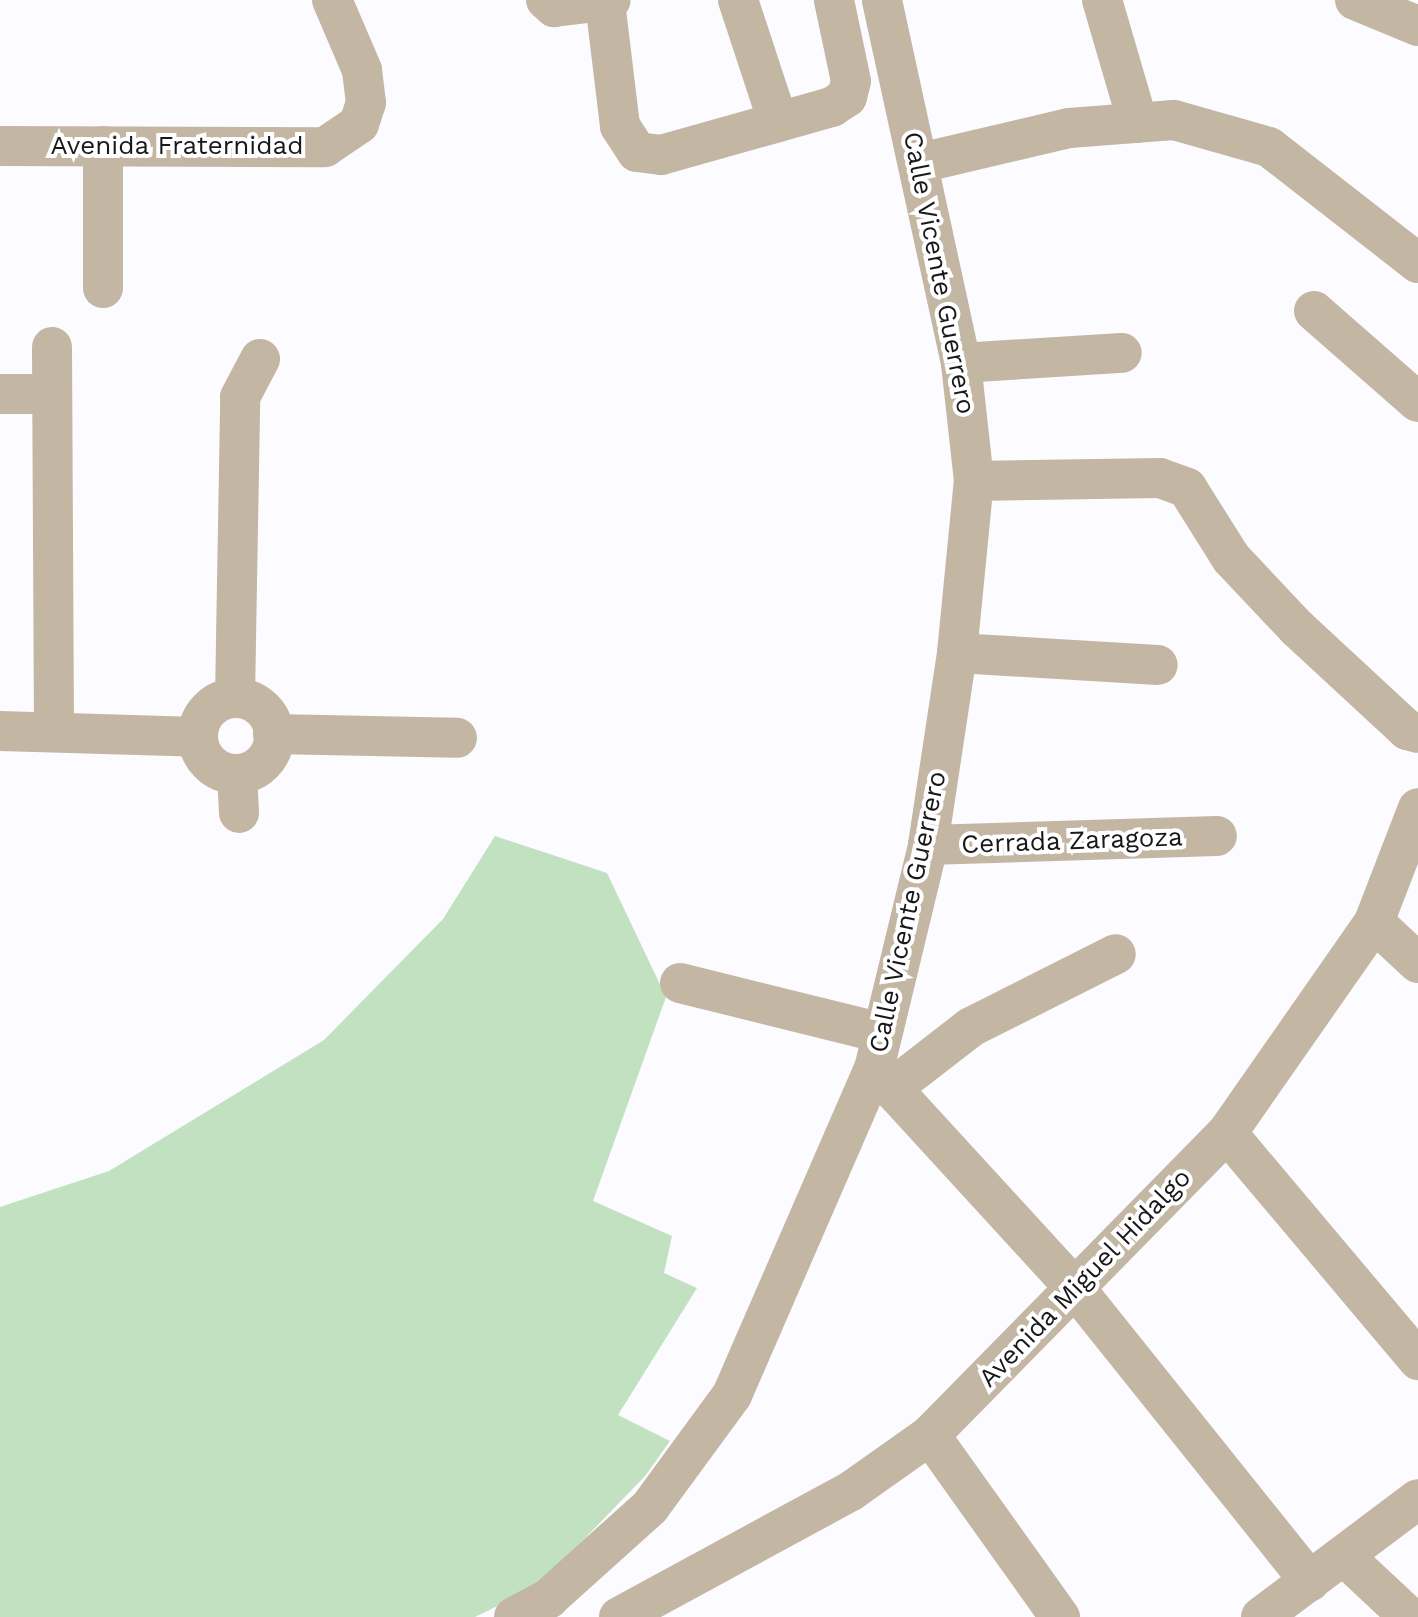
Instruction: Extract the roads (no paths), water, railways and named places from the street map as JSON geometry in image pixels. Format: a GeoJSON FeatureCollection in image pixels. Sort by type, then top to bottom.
{"type":"FeatureCollection","features":[{"type":"Feature","properties":{"kind":"street","name":"Avenida Fraternidad"},"geometry":{"type":"LineString","coordinates":[[0,146],[325,147],[345,137],[359,124],[366,103],[362,70],[332,0]]}},
{"type":"Feature","properties":{"kind":"street"},"geometry":{"type":"LineString","coordinates":[[546,0],[554,7],[608,1],[620,126],[637,152],[661,155],[778,122],[847,97],[851,81],[834,0]]}},
{"type":"Feature","properties":{"kind":"street"},"geometry":{"type":"LineString","coordinates":[[738,0],[778,122]]}},
{"type":"Feature","properties":{"kind":"street","name":"Calle Vicente Guerrero"},"geometry":{"type":"LineString","coordinates":[[514,1617],[549,1598],[650,1507],[732,1395],[882,1063],[928,845],[957,653],[974,481],[961,363],[920,163],[882,0]]}},
{"type":"Feature","properties":{"kind":"street"},"geometry":{"type":"LineString","coordinates":[[1102,0],[1138,123]]}},
{"type":"Feature","properties":{"kind":"street"},"geometry":{"type":"LineString","coordinates":[[1355,0],[1418,26]]}},
{"type":"Feature","properties":{"kind":"street"},"geometry":{"type":"LineString","coordinates":[[920,163],[1069,128],[1174,120],[1269,147],[1418,263]]}},
{"type":"Feature","properties":{"kind":"street"},"geometry":{"type":"LineString","coordinates":[[103,146],[103,288]]}},
{"type":"Feature","properties":{"kind":"street"},"geometry":{"type":"LineString","coordinates":[[1314,311],[1418,402]]}},
{"type":"Feature","properties":{"kind":"street"},"geometry":{"type":"LineString","coordinates":[[52,347],[54,731]]}},
{"type":"Feature","properties":{"kind":"street"},"geometry":{"type":"LineString","coordinates":[[961,363],[1122,353]]}},
{"type":"Feature","properties":{"kind":"street"},"geometry":{"type":"LineString","coordinates":[[235,698],[240,397],[260,359]]}},
{"type":"Feature","properties":{"kind":"street"},"geometry":{"type":"LineString","coordinates":[[0,394],[52,394]]}},
{"type":"Feature","properties":{"kind":"street"},"geometry":{"type":"LineString","coordinates":[[974,481],[1160,478],[1187,488],[1231,558],[1286,616],[1407,730],[1418,733]]}},
{"type":"Feature","properties":{"kind":"street"},"geometry":{"type":"LineString","coordinates":[[957,653],[1158,665]]}},
{"type":"Feature","properties":{"kind":"street"},"geometry":{"type":"LineString","coordinates":[[235,698],[262,708],[273,734],[263,762],[238,793],[210,763],[198,737],[208,710],[235,698]]}},
{"type":"Feature","properties":{"kind":"street"},"geometry":{"type":"LineString","coordinates":[[0,731],[198,737]]}},
{"type":"Feature","properties":{"kind":"street"},"geometry":{"type":"LineString","coordinates":[[273,734],[457,738]]}},
{"type":"Feature","properties":{"kind":"street","name":"Avenida Miguel Hidalgo"},"geometry":{"type":"LineString","coordinates":[[619,1617],[851,1491],[930,1435],[1227,1133],[1374,922],[1418,808]]}},
{"type":"Feature","properties":{"kind":"street","name":"Cerrada Zaragoza"},"geometry":{"type":"LineString","coordinates":[[928,845],[1217,836]]}},
{"type":"Feature","properties":{"kind":"street"},"geometry":{"type":"LineString","coordinates":[[1374,922],[1418,963]]}},
{"type":"Feature","properties":{"kind":"street"},"geometry":{"type":"LineString","coordinates":[[882,1063],[971,1027],[1116,954]]}},
{"type":"Feature","properties":{"kind":"street"},"geometry":{"type":"LineString","coordinates":[[680,983],[882,1063],[1075,1288],[1310,1581]]}},
{"type":"Feature","properties":{"kind":"street"},"geometry":{"type":"LineString","coordinates":[[1227,1133],[1418,1360]]}},
{"type":"Feature","properties":{"kind":"street"},"geometry":{"type":"LineString","coordinates":[[930,1435],[1060,1617]]}},
{"type":"Feature","properties":{"kind":"street"},"geometry":{"type":"LineString","coordinates":[[1261,1617],[1346,1558],[1418,1499]]}},
{"type":"Feature","properties":{"kind":"street"},"geometry":{"type":"LineString","coordinates":[[1346,1558],[1409,1617]]}}]}
